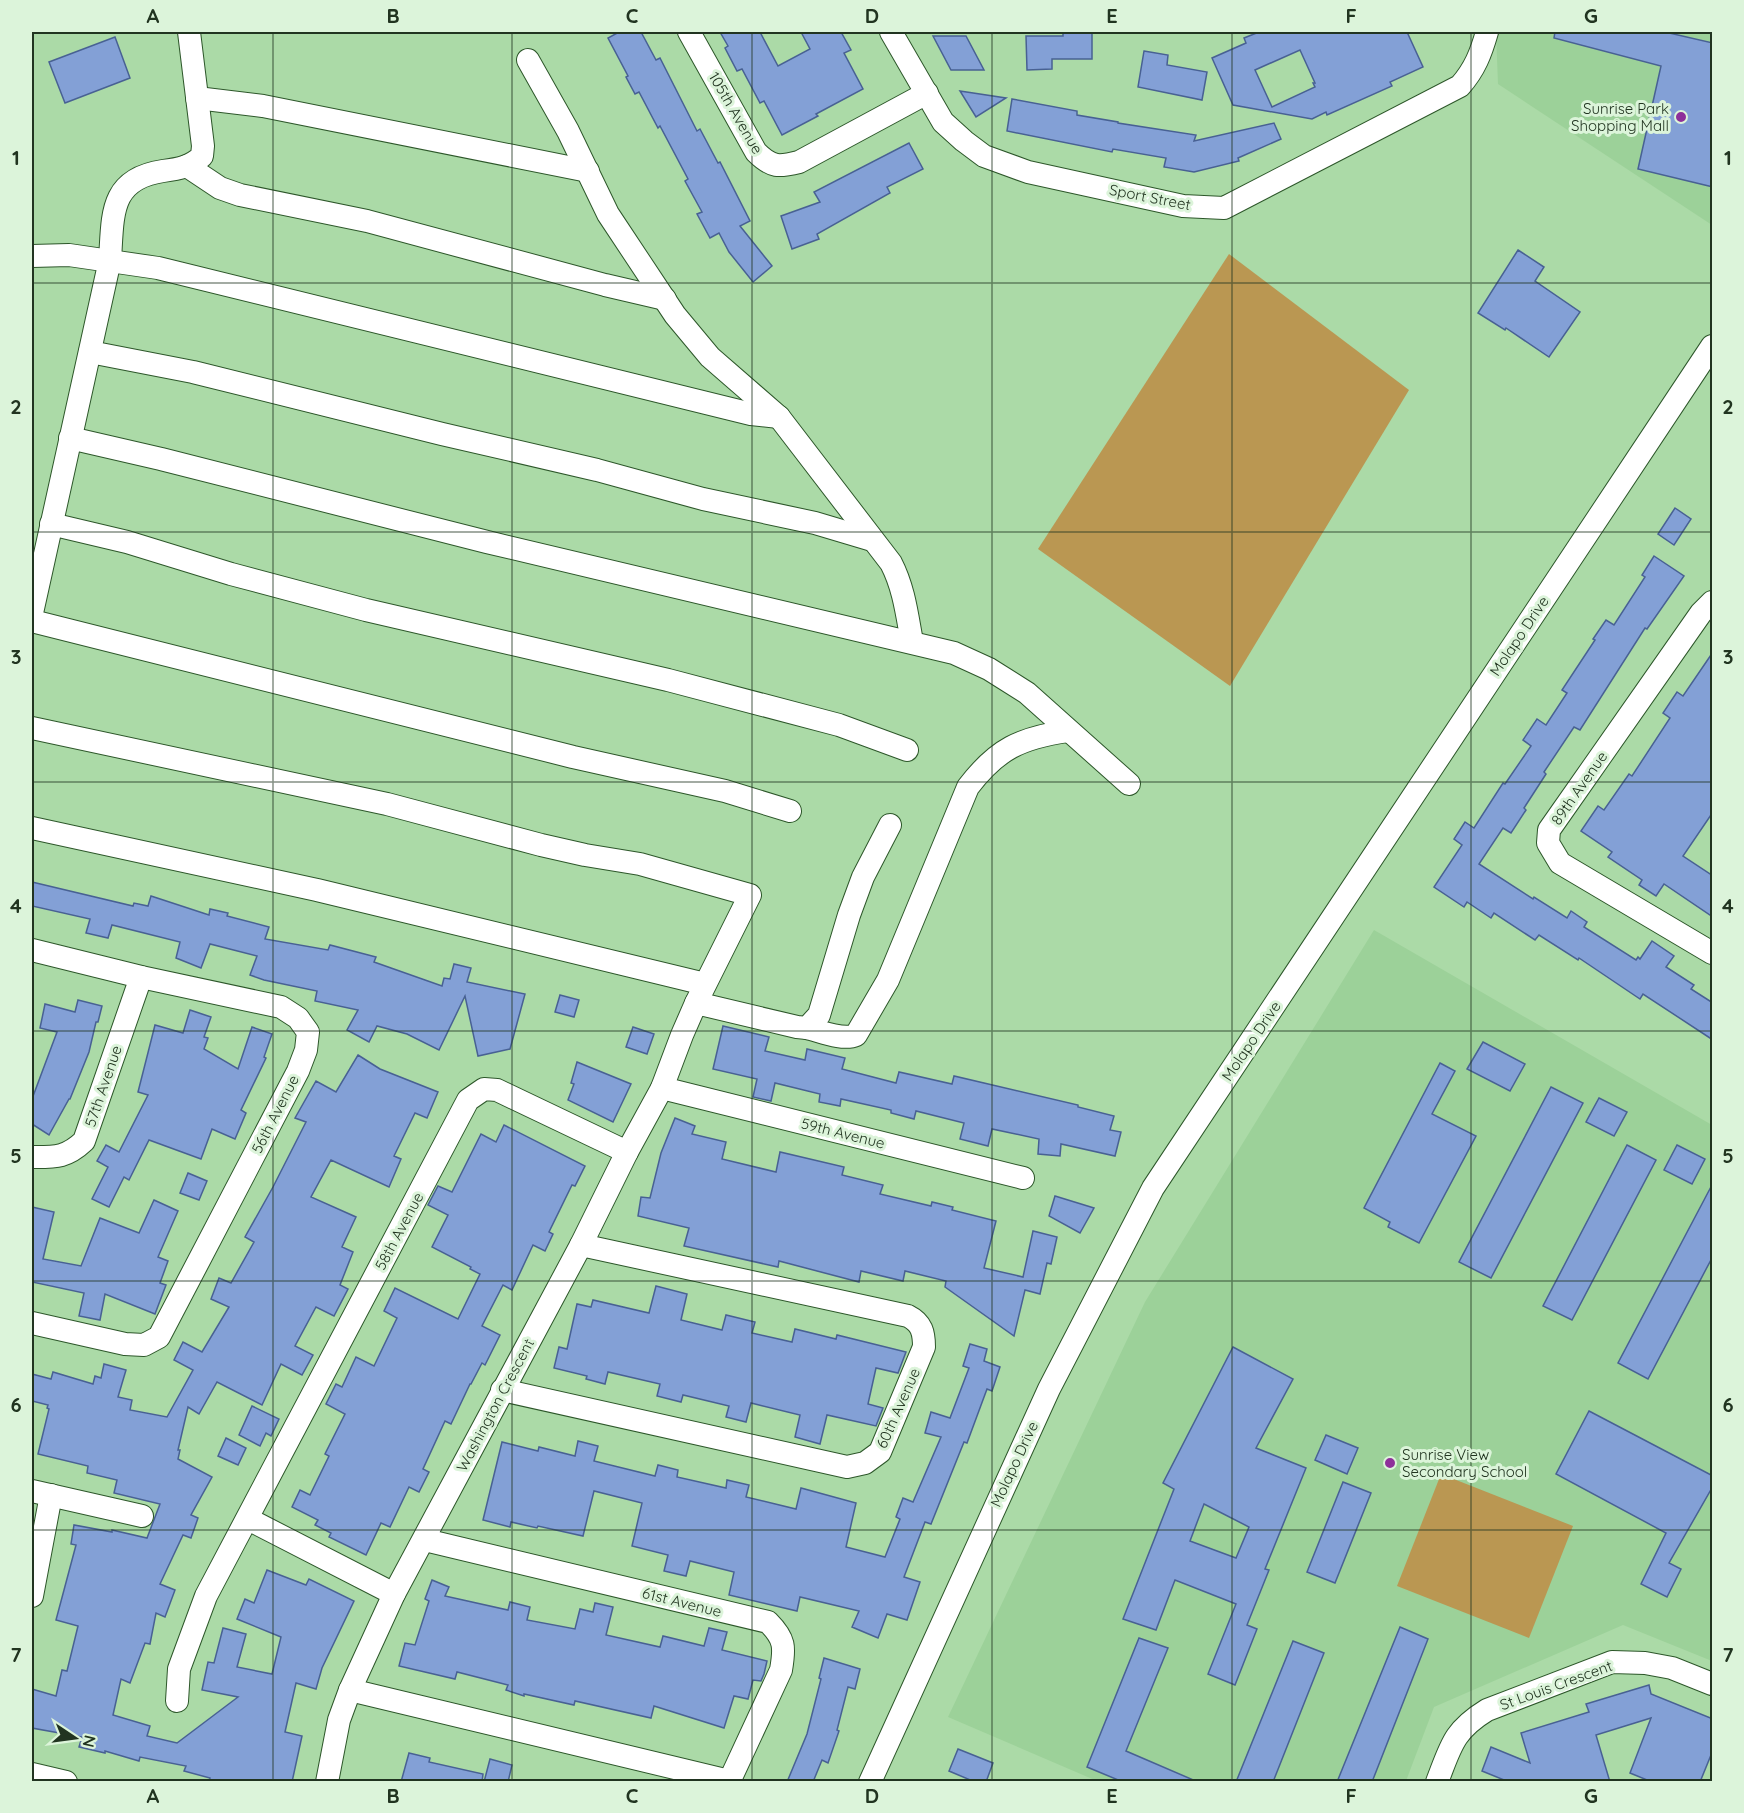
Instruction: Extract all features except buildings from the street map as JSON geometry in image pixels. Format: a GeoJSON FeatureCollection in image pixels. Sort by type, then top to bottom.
{"type":"FeatureCollection","features":[{"type":"Feature","properties":{"kind":"street"},"geometry":{"type":"LineString","coordinates":[[32,613],[110,260],[113,216],[119,198],[127,185],[140,176],[187,166],[202,156],[203,146],[189,32]]}},
{"type":"Feature","properties":{"kind":"street","name":"105th Avenue"},"geometry":{"type":"LineString","coordinates":[[689,32],[756,152],[767,163],[781,166],[800,162],[927,93]]}},
{"type":"Feature","properties":{"kind":"street","name":"Sport Street"},"geometry":{"type":"LineString","coordinates":[[891,32],[943,122],[984,156],[1028,172],[1183,206],[1224,208],[1460,86],[1472,72],[1482,52],[1487,32]]}},
{"type":"Feature","properties":{"kind":"street"},"geometry":{"type":"LineString","coordinates":[[528,60],[568,131],[608,214],[675,315],[710,357],[779,417],[891,563],[898,576],[904,598],[912,642]]}},
{"type":"Feature","properties":{"kind":"street"},"geometry":{"type":"LineString","coordinates":[[197,98],[263,106],[588,171]]}},
{"type":"Feature","properties":{"kind":"street"},"geometry":{"type":"LineString","coordinates":[[187,166],[220,188],[240,195],[368,220],[605,285],[665,299]]}},
{"type":"Feature","properties":{"kind":"street"},"geometry":{"type":"LineString","coordinates":[[32,256],[69,255],[158,268],[740,411],[779,417]]}},
{"type":"Feature","properties":{"kind":"street","name":"Molapo Drive"},"geometry":{"type":"LineString","coordinates":[[870,1782],[1049,1389],[1153,1188],[1705,373],[1713,345]]}},
{"type":"Feature","properties":{"kind":"street"},"geometry":{"type":"LineString","coordinates":[[90,352],[194,372],[597,470],[702,499],[815,522],[872,540]]}},
{"type":"Feature","properties":{"kind":"street"},"geometry":{"type":"LineString","coordinates":[[70,438],[499,545],[954,653],[989,669],[1027,693],[1129,784]]}},
{"type":"Feature","properties":{"kind":"street"},"geometry":{"type":"LineString","coordinates":[[51,525],[127,542],[231,574],[366,610],[668,680],[839,725],[907,750]]}},
{"type":"Feature","properties":{"kind":"street","name":"89th Avenue"},"geometry":{"type":"LineString","coordinates":[[1713,603],[1701,613],[1549,830],[1548,843],[1560,863],[1713,953]]}},
{"type":"Feature","properties":{"kind":"street"},"geometry":{"type":"LineString","coordinates":[[32,621],[561,755],[726,791],[790,811]]}},
{"type":"Feature","properties":{"kind":"street","name":"Washington Crescent"},"geometry":{"type":"LineString","coordinates":[[32,728],[387,804],[542,845],[640,864],[750,895],[682,1035],[662,1088],[425,1540],[394,1594],[350,1690],[339,1720],[327,1782]]}},
{"type":"Feature","properties":{"kind":"street"},"geometry":{"type":"LineString","coordinates":[[32,828],[318,890],[701,994],[768,1021],[848,1037],[856,1035],[888,980],[968,788],[984,766],[1022,741],[1068,731]]}},
{"type":"Feature","properties":{"kind":"street"},"geometry":{"type":"LineString","coordinates":[[807,1028],[819,1016],[849,915],[863,877],[890,825]]}},
{"type":"Feature","properties":{"kind":"street","name":"56th Avenue"},"geometry":{"type":"LineString","coordinates":[[32,950],[141,977],[281,1007],[298,1018],[308,1032],[306,1050],[297,1071],[159,1337],[144,1345],[125,1344],[32,1323]]}},
{"type":"Feature","properties":{"kind":"street","name":"57th Avenue"},"geometry":{"type":"LineString","coordinates":[[32,1157],[58,1156],[73,1151],[84,1141],[141,977]]}},
{"type":"Feature","properties":{"kind":"street","name":"59th Avenue"},"geometry":{"type":"LineString","coordinates":[[662,1088],[1023,1178]]}},
{"type":"Feature","properties":{"kind":"street","name":"58th Avenue"},"geometry":{"type":"LineString","coordinates":[[177,1701],[179,1669],[206,1596],[468,1100],[484,1089],[497,1090],[627,1152]]}},
{"type":"Feature","properties":{"kind":"street","name":"60th Avenue"},"geometry":{"type":"LineString","coordinates":[[502,1390],[847,1467],[866,1464],[880,1452],[924,1347],[924,1333],[917,1321],[908,1316],[581,1245]]}},
{"type":"Feature","properties":{"kind":"street"},"geometry":{"type":"LineString","coordinates":[[32,1596],[41,1493],[142,1516]]}},
{"type":"Feature","properties":{"kind":"street"},"geometry":{"type":"LineString","coordinates":[[248,1519],[394,1594]]}},
{"type":"Feature","properties":{"kind":"street","name":"61st Avenue"},"geometry":{"type":"LineString","coordinates":[[350,1690],[729,1781],[781,1670],[784,1650],[782,1641],[768,1622],[425,1540]]}},
{"type":"Feature","properties":{"kind":"street","name":"St Louis Crescent"},"geometry":{"type":"LineString","coordinates":[[1437,1782],[1454,1738],[1470,1720],[1487,1710],[1612,1662],[1645,1663],[1672,1668],[1713,1684]]}},
{"type":"Feature","properties":{"kind":"street"},"geometry":{"type":"LineString","coordinates":[[32,1774],[66,1782]]}},
{"type":"Feature","properties":{"kind":"shaded area"},"geometry":{"type":"Polygon","coordinates":[[[1496,32],[1712,32],[1712,225],[1498,84],[1496,32]]]}},
{"type":"Feature","properties":{"kind":"shaded area"},"geometry":{"type":"Polygon","coordinates":[[[1229,254],[1409,390],[1230,686],[1038,549],[1229,254]]]}},
{"type":"Feature","properties":{"kind":"shaded area","name":"Sunrise View Secondary School"},"geometry":{"type":"Polygon","coordinates":[[[1374,930],[1712,1125],[1712,1661],[1623,1625],[1434,1707],[1406,1781],[1097,1781],[948,1717],[1145,1302],[1374,930]]]}},
{"type":"Feature","properties":{"kind":"shaded area"},"geometry":{"type":"Polygon","coordinates":[[[1441,1474],[1573,1526],[1529,1638],[1397,1586],[1441,1474]]]}},
{"type":"Feature","properties":{"kind":"place","name":"Sunrise Park Shopping Mall"},"geometry":{"type":"Point","coordinates":[1681,117]}},
{"type":"Feature","properties":{"kind":"place","name":"Sunrise View Secondary School"},"geometry":{"type":"Point","coordinates":[1390,1463]}}]}
